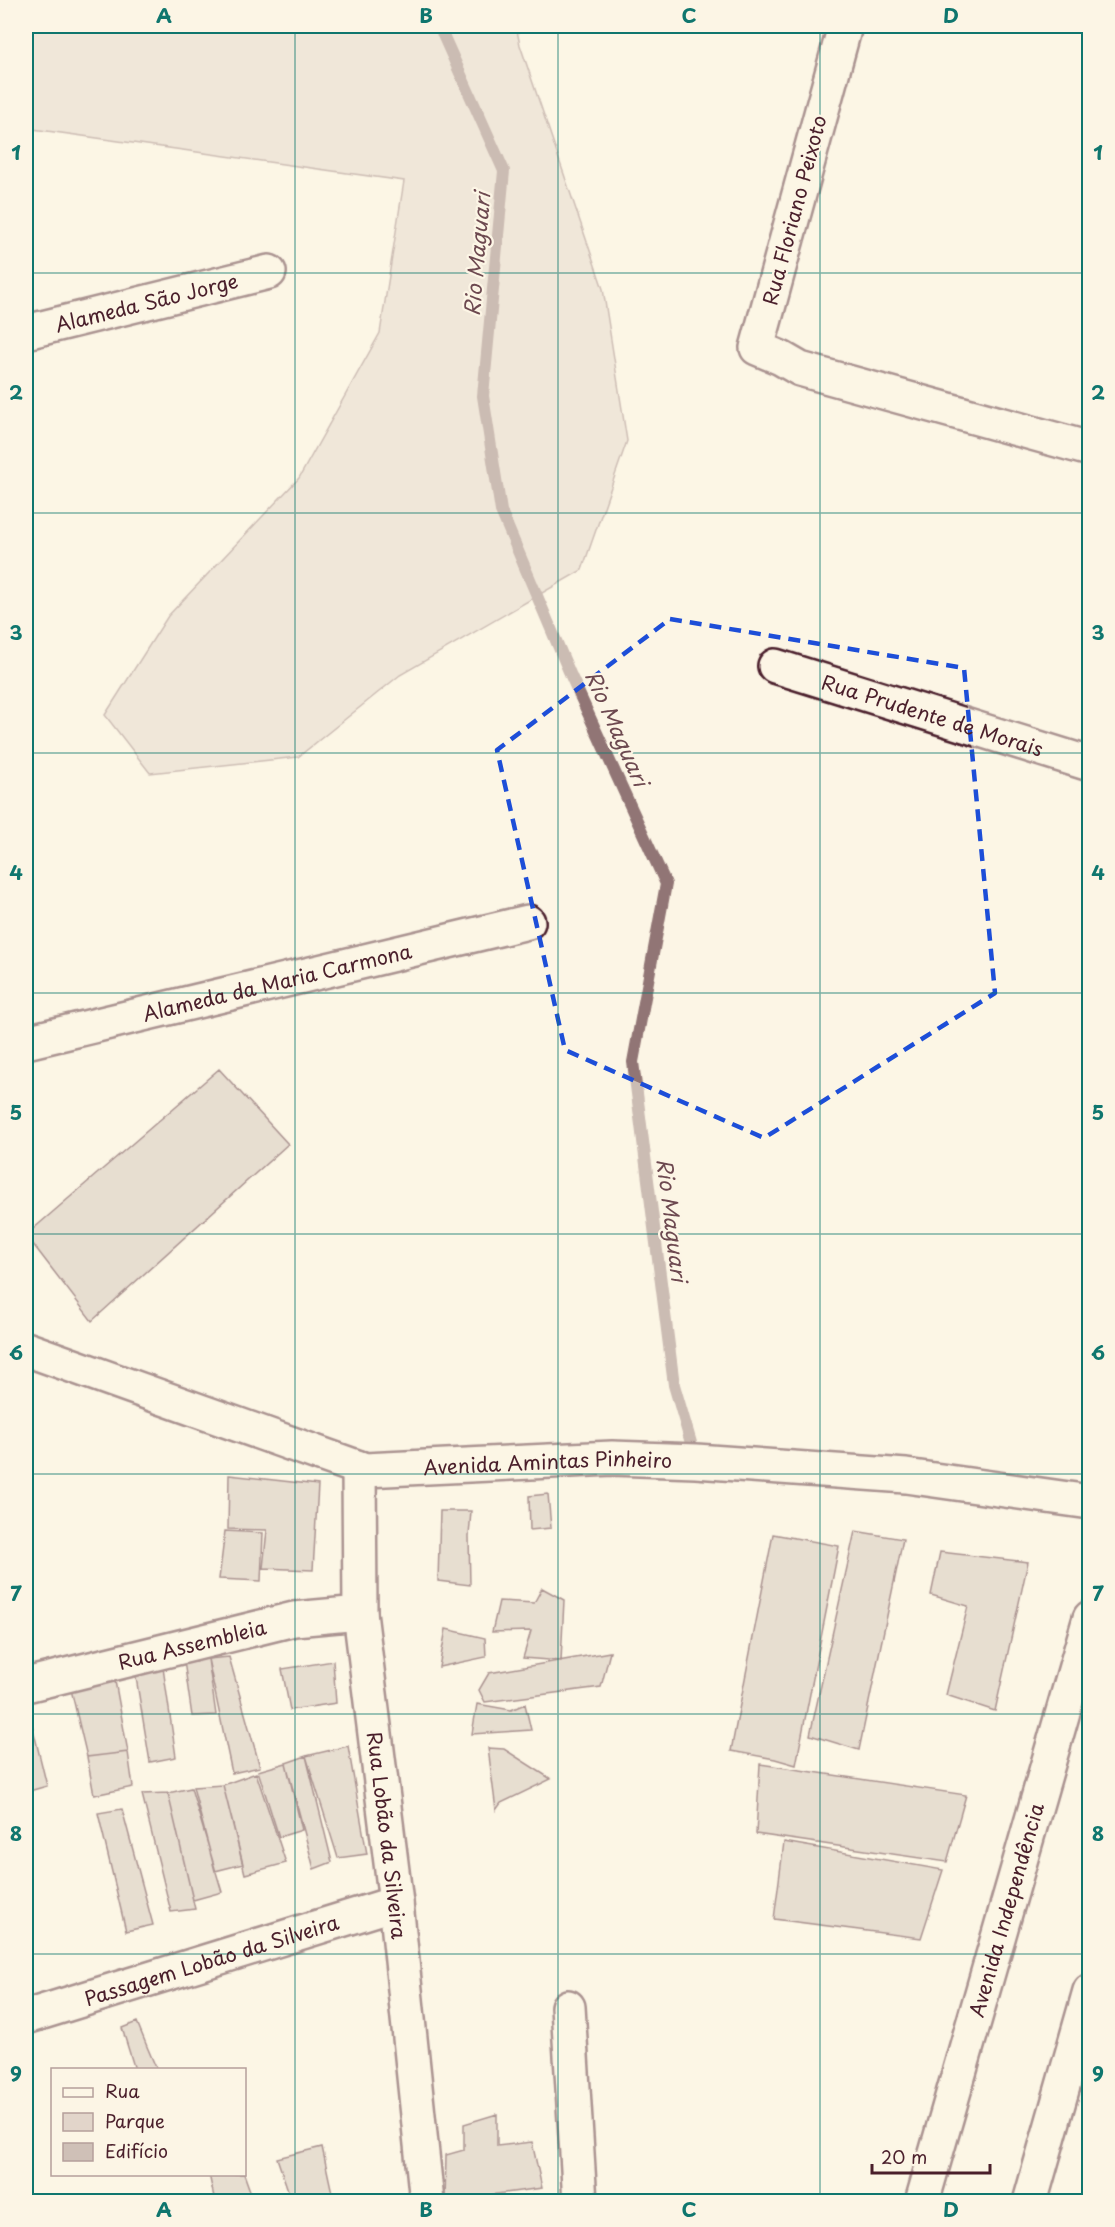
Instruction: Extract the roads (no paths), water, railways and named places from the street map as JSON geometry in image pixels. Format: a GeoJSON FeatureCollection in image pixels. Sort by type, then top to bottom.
{"type":"FeatureCollection","features":[{"type":"Feature","properties":{"kind":"street","name":"Rua Floriano Peixoto"},"geometry":{"type":"LineString","coordinates":[[845,26],[757,348],[800,369],[1089,449]]}},
{"type":"Feature","properties":{"kind":"street","name":"Alameda São Jorge"},"geometry":{"type":"LineString","coordinates":[[26,332],[269,272]]}},
{"type":"Feature","properties":{"kind":"street","name":"Rua Prudente de Morais"},"geometry":{"type":"LineString","coordinates":[[775,666],[1089,764]]}},
{"type":"Feature","properties":{"kind":"street","name":"Alameda da Maria Carmona"},"geometry":{"type":"LineString","coordinates":[[26,1042],[528,922]]}},
{"type":"Feature","properties":{"kind":"street","name":"Avenida Amintas Pinheiro"},"geometry":{"type":"LineString","coordinates":[[26,1348],[365,1470],[612,1458],[696,1461],[906,1476],[1089,1502]]}},
{"type":"Feature","properties":{"kind":"street","name":"Rua Lobão da Silveira"},"geometry":{"type":"LineString","coordinates":[[359,1468],[360,1613],[396,1903],[427,2202]]}},
{"type":"Feature","properties":{"kind":"street","name":"Rua Assembleia"},"geometry":{"type":"LineString","coordinates":[[26,1685],[294,1619],[360,1613]]}},
{"type":"Feature","properties":{"kind":"street","name":"Avenida Independência"},"geometry":{"type":"LineString","coordinates":[[922,2202],[1089,1618]]}},
{"type":"Feature","properties":{"kind":"street","name":"Passagem Lobão da Silveira"},"geometry":{"type":"LineString","coordinates":[[26,2017],[396,1903]]}},
{"type":"Feature","properties":{"kind":"street"},"geometry":{"type":"LineString","coordinates":[[1030,2202],[1089,1991]]}},
{"type":"Feature","properties":{"kind":"street"},"geometry":{"type":"LineString","coordinates":[[568,2007],[580,2202]]}},
{"type":"Feature","properties":{"kind":"waterway","name":"Rio Maguari"},"geometry":{"type":"LineString","coordinates":[[439,26],[504,171],[483,396],[501,511],[571,676],[666,884],[633,1062],[674,1385],[696,1460]]}}]}
